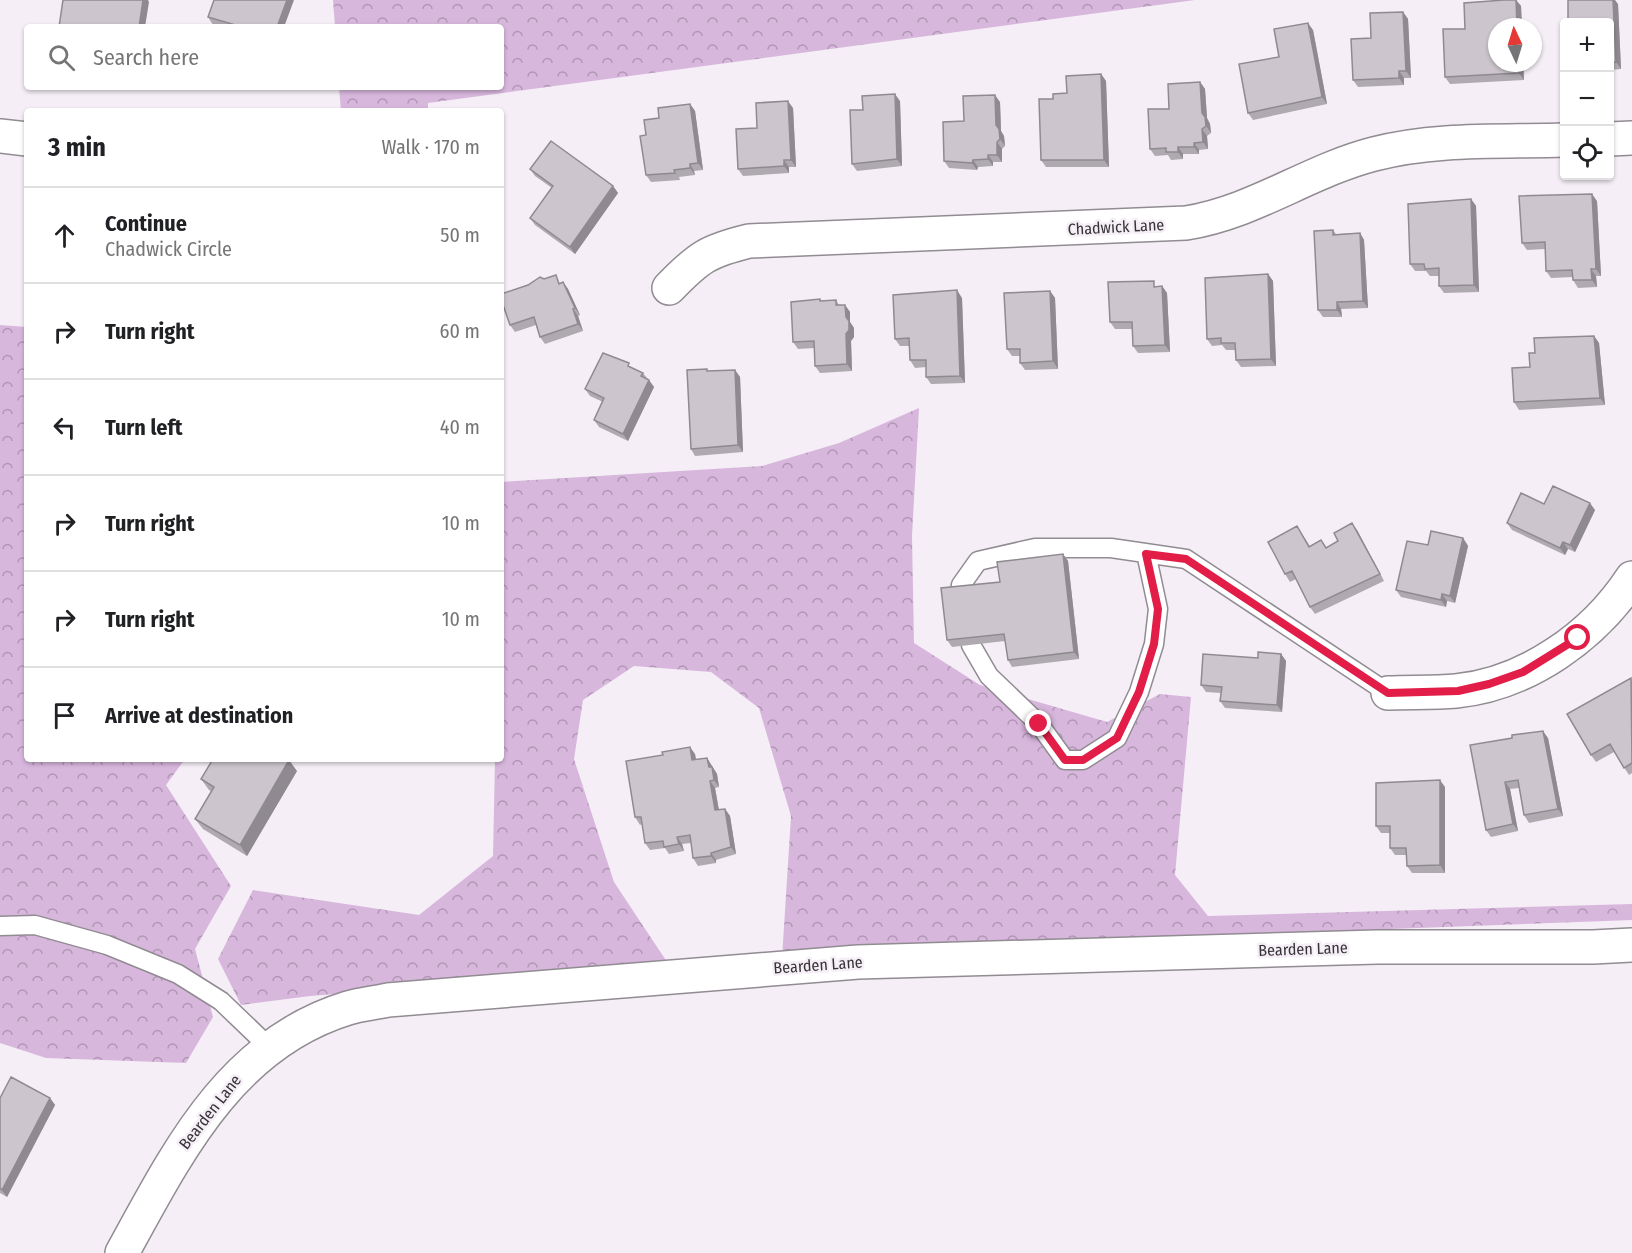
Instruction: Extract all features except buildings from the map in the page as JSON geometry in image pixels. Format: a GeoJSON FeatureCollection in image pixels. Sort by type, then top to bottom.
{"type":"FeatureCollection","features":[{"type":"Feature","properties":{"kind":"street"},"geometry":{"type":"LineString","coordinates":[[0,136],[24,139]]}},
{"type":"Feature","properties":{"kind":"street"},"geometry":{"type":"LineString","coordinates":[[1614,139],[1632,138]]}},
{"type":"Feature","properties":{"kind":"street","name":"Chadwick Lane"},"geometry":{"type":"LineString","coordinates":[[669,288],[698,258],[722,248],[750,241],[1186,223],[1216,218],[1244,209],[1346,162],[1375,153],[1435,145],[1560,140]]}},
{"type":"Feature","properties":{"kind":"street"},"geometry":{"type":"LineString","coordinates":[[1388,693],[1458,691],[1489,684],[1523,672],[1578,638],[1605,612],[1632,578]]}},
{"type":"Feature","properties":{"kind":"street","name":"Bearden Lane"},"geometry":{"type":"LineString","coordinates":[[122,1253],[183,1143],[226,1088],[242,1071],[288,1035],[312,1022],[348,1008],[388,1000],[858,962],[1377,947],[1632,945]]}},
{"type":"Feature","properties":{"kind":"lane"},"geometry":{"type":"LineString","coordinates":[[960,594],[961,585],[978,561],[1035,548],[1111,548],[1186,559],[1388,693]]}},
{"type":"Feature","properties":{"kind":"lane"},"geometry":{"type":"LineString","coordinates":[[970,645],[989,676],[1039,724],[1065,760],[1083,760],[1117,738],[1139,692],[1151,654],[1158,609],[1146,554]]}},
{"type":"Feature","properties":{"kind":"lane"},"geometry":{"type":"LineString","coordinates":[[0,926],[35,924],[107,945],[178,974],[221,1001],[271,1049]]}},
{"type":"Feature","properties":{"kind":"green space"},"geometry":{"type":"Polygon","coordinates":[[[333,0],[1195,0],[428,103],[428,108],[341,108],[339,90],[504,90],[504,24],[335,24],[333,0]]]}},
{"type":"Feature","properties":{"kind":"green space"},"geometry":{"type":"Polygon","coordinates":[[[0,325],[24,327],[24,762],[183,762],[166,785],[231,886],[195,949],[213,1017],[186,1063],[46,1058],[0,1043],[0,325]]]}},
{"type":"Feature","properties":{"kind":"green space"},"geometry":{"type":"Polygon","coordinates":[[[919,408],[912,536],[914,643],[980,685],[1107,722],[1160,694],[1191,697],[1175,875],[1208,916],[1632,904],[1632,920],[937,946],[782,958],[791,816],[759,708],[711,672],[634,666],[583,700],[574,759],[614,882],[671,968],[310,996],[241,1005],[218,959],[253,890],[419,915],[493,856],[495,762],[504,762],[504,482],[762,466],[839,443],[919,408]]]}},
{"type":"Feature","properties":{"kind":"route"},"geometry":{"type":"LineString","coordinates":[[1039,724],[1049,741],[1065,760],[1083,760],[1117,738],[1139,692],[1154,644],[1158,609],[1146,554],[1186,559],[1388,693],[1458,691],[1489,684],[1523,672],[1551,657],[1578,638]]}}]}
